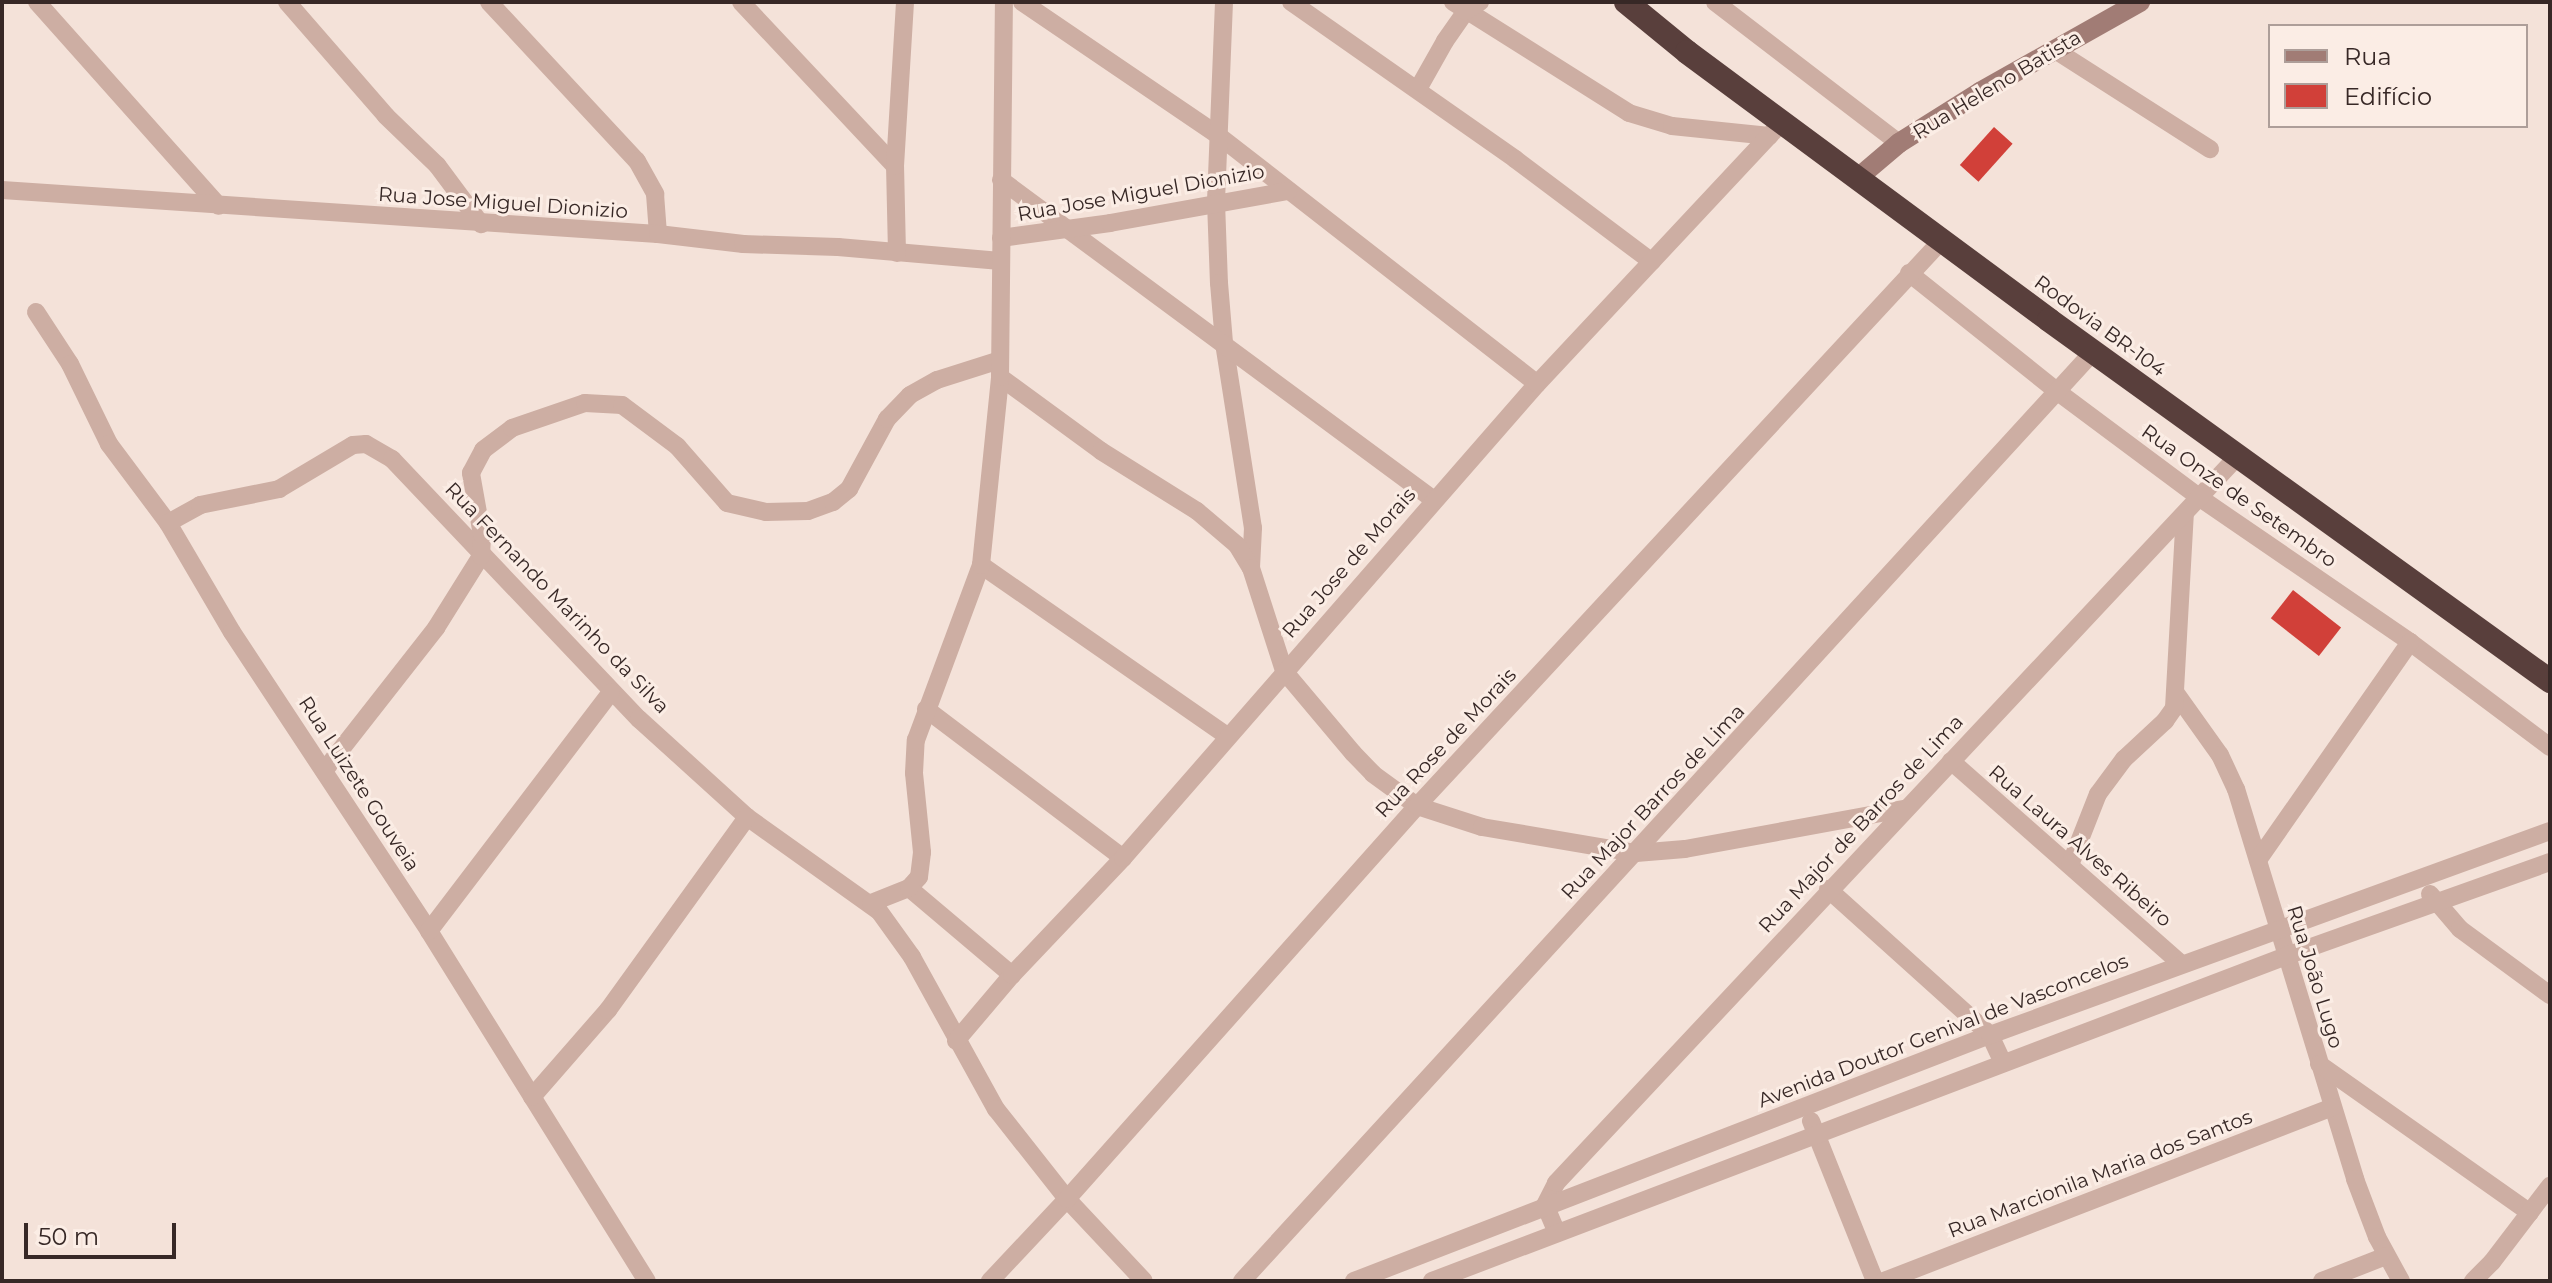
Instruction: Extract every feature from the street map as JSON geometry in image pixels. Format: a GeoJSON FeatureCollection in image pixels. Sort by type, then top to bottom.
{"type":"FeatureCollection","features":[{"type":"Feature","properties":{"kind":"highway","name":"Rodovia BR-104"},"geometry":{"type":"LineString","coordinates":[[1626,2],[1776,129],[1859,177],[2550,681]]}},
{"type":"Feature","properties":{"kind":"street"},"geometry":{"type":"LineString","coordinates":[[37,2],[219,206]]}},
{"type":"Feature","properties":{"kind":"street"},"geometry":{"type":"LineString","coordinates":[[287,2],[386,116],[437,165],[481,224]]}},
{"type":"Feature","properties":{"kind":"street"},"geometry":{"type":"LineString","coordinates":[[489,2],[637,161],[655,194],[658,234]]}},
{"type":"Feature","properties":{"kind":"street"},"geometry":{"type":"LineString","coordinates":[[741,2],[895,166]]}},
{"type":"Feature","properties":{"kind":"street"},"geometry":{"type":"LineString","coordinates":[[897,253],[895,166],[905,2]]}},
{"type":"Feature","properties":{"kind":"street"},"geometry":{"type":"LineString","coordinates":[[871,903],[909,888],[921,870],[914,756],[926,709],[966,613],[981,565],[1000,369],[1004,2]]}},
{"type":"Feature","properties":{"kind":"street"},"geometry":{"type":"LineString","coordinates":[[1022,2],[1219,136],[1537,384]]}},
{"type":"Feature","properties":{"kind":"street"},"geometry":{"type":"LineString","coordinates":[[1224,2],[1216,202],[1224,343],[1250,506],[1251,568]]}},
{"type":"Feature","properties":{"kind":"street"},"geometry":{"type":"LineString","coordinates":[[1291,2],[1418,89],[1652,262]]}},
{"type":"Feature","properties":{"kind":"street"},"geometry":{"type":"LineString","coordinates":[[1715,2],[1899,143]]}},
{"type":"Feature","properties":{"kind":"street","name":"Rua Heleno Batista"},"geometry":{"type":"LineString","coordinates":[[1859,177],[1899,143],[2140,2]]}},
{"type":"Feature","properties":{"kind":"street"},"geometry":{"type":"LineString","coordinates":[[1418,89],[1467,5],[1629,113],[1672,126],[1776,129]]}},
{"type":"Feature","properties":{"kind":"street"},"geometry":{"type":"LineString","coordinates":[[2055,50],[2210,149]]}},
{"type":"Feature","properties":{"kind":"street","name":"Rua Jose de Morais"},"geometry":{"type":"LineString","coordinates":[[956,1041],[1012,975],[1123,858],[1537,384],[1776,129]]}},
{"type":"Feature","properties":{"kind":"street"},"geometry":{"type":"LineString","coordinates":[[1001,180],[1434,500]]}},
{"type":"Feature","properties":{"kind":"street","name":"Rua Jose Miguel Dionizio"},"geometry":{"type":"LineString","coordinates":[[2,190],[658,234],[743,244],[1000,261]]}},
{"type":"Feature","properties":{"kind":"street","name":"Rua Jose Miguel Dionizio"},"geometry":{"type":"LineString","coordinates":[[1001,238],[1288,191]]}},
{"type":"Feature","properties":{"kind":"street","name":"Rua Rose de Morais"},"geometry":{"type":"LineString","coordinates":[[990,1281],[1067,1199],[1417,806],[1942,240]]}},
{"type":"Feature","properties":{"kind":"street","name":"Rua Onze de Setembro"},"geometry":{"type":"LineString","coordinates":[[1909,273],[2058,392],[2200,498],[2410,642],[2550,747]]}},
{"type":"Feature","properties":{"kind":"street","name":"Rua Luizete Gouveia"},"geometry":{"type":"LineString","coordinates":[[36,312],[70,364],[109,444],[168,523],[232,632],[429,931],[647,1281]]}},
{"type":"Feature","properties":{"kind":"street","name":"Rua Major Barros de Lima"},"geometry":{"type":"LineString","coordinates":[[1242,1281],[2094,351]]}},
{"type":"Feature","properties":{"kind":"street"},"geometry":{"type":"LineString","coordinates":[[324,771],[427,639],[481,556],[482,535],[471,481],[473,467],[489,445],[535,418],[585,403],[604,401],[622,405],[677,446],[727,503],[766,512],[808,511],[833,502],[849,489],[887,419],[910,395],[937,380],[1000,369],[1101,451],[1214,523],[1237,545],[1251,568],[1284,671],[1363,764],[1417,806],[1482,827],[1636,853],[1685,849],[1904,809]]}},
{"type":"Feature","properties":{"kind":"street","name":"Rua Fernando Marinho da Silva"},"geometry":{"type":"LineString","coordinates":[[168,523],[200,505],[279,489],[339,451],[366,444],[392,459],[611,692],[747,817],[871,903],[900,937],[996,1109],[1067,1199],[1144,1281]]}},
{"type":"Feature","properties":{"kind":"street","name":"Rua Major de Barros de Lima"},"geometry":{"type":"LineString","coordinates":[[1545,1205],[1556,1183],[1828,889],[2238,456]]}},
{"type":"Feature","properties":{"kind":"street"},"geometry":{"type":"LineString","coordinates":[[2070,865],[2098,794],[2124,759],[2170,714],[2175,692],[2185,514]]}},
{"type":"Feature","properties":{"kind":"street"},"geometry":{"type":"LineString","coordinates":[[981,565],[1227,736]]}},
{"type":"Feature","properties":{"kind":"street"},"geometry":{"type":"LineString","coordinates":[[2258,860],[2410,642]]}},
{"type":"Feature","properties":{"kind":"street"},"geometry":{"type":"LineString","coordinates":[[429,931],[611,692]]}},
{"type":"Feature","properties":{"kind":"street","name":"Rua João Lugo"},"geometry":{"type":"LineString","coordinates":[[2175,692],[2224,763],[2258,860],[2332,1107],[2386,1256],[2401,1281]]}},
{"type":"Feature","properties":{"kind":"street"},"geometry":{"type":"LineString","coordinates":[[926,709],[1123,858]]}},
{"type":"Feature","properties":{"kind":"street","name":"Rua Laura Alves Ribeiro"},"geometry":{"type":"LineString","coordinates":[[1951,761],[2181,964]]}},
{"type":"Feature","properties":{"kind":"street"},"geometry":{"type":"LineString","coordinates":[[532,1097],[617,998],[747,817]]}},
{"type":"Feature","properties":{"kind":"street","name":"Avenida Doutor Genival de Vasconcelos"},"geometry":{"type":"LineString","coordinates":[[1354,1281],[1990,1035],[2550,831]]}},
{"type":"Feature","properties":{"kind":"street"},"geometry":{"type":"LineString","coordinates":[[1432,1281],[1816,1132],[2286,956],[2550,862]]}},
{"type":"Feature","properties":{"kind":"street"},"geometry":{"type":"LineString","coordinates":[[2421,878],[2435,903],[2460,929],[2550,995]]}},
{"type":"Feature","properties":{"kind":"street"},"geometry":{"type":"LineString","coordinates":[[909,888],[1012,975]]}},
{"type":"Feature","properties":{"kind":"street"},"geometry":{"type":"LineString","coordinates":[[1828,889],[1990,1035],[2003,1063]]}},
{"type":"Feature","properties":{"kind":"street"},"geometry":{"type":"LineString","coordinates":[[2319,1064],[2530,1213]]}},
{"type":"Feature","properties":{"kind":"street","name":"Rua Marcionila Maria dos Santos"},"geometry":{"type":"LineString","coordinates":[[1884,1281],[2332,1107]]}},
{"type":"Feature","properties":{"kind":"street"},"geometry":{"type":"LineString","coordinates":[[1806,1108],[1875,1281]]}},
{"type":"Feature","properties":{"kind":"street"},"geometry":{"type":"LineString","coordinates":[[2473,1281],[2550,1186]]}},
{"type":"Feature","properties":{"kind":"street"},"geometry":{"type":"LineString","coordinates":[[1545,1205],[1557,1233]]}},
{"type":"Feature","properties":{"kind":"street"},"geometry":{"type":"LineString","coordinates":[[2322,1281],[2386,1256]]}},
{"type":"Feature","properties":{"kind":"building"},"geometry":{"type":"Polygon","coordinates":[[[1994,127],[2013,144],[1978,182],[1960,165],[1994,127]]]}},
{"type":"Feature","properties":{"kind":"building"},"geometry":{"type":"Polygon","coordinates":[[[2293,590],[2341,628],[2319,656],[2271,618],[2293,590]]]}}]}
